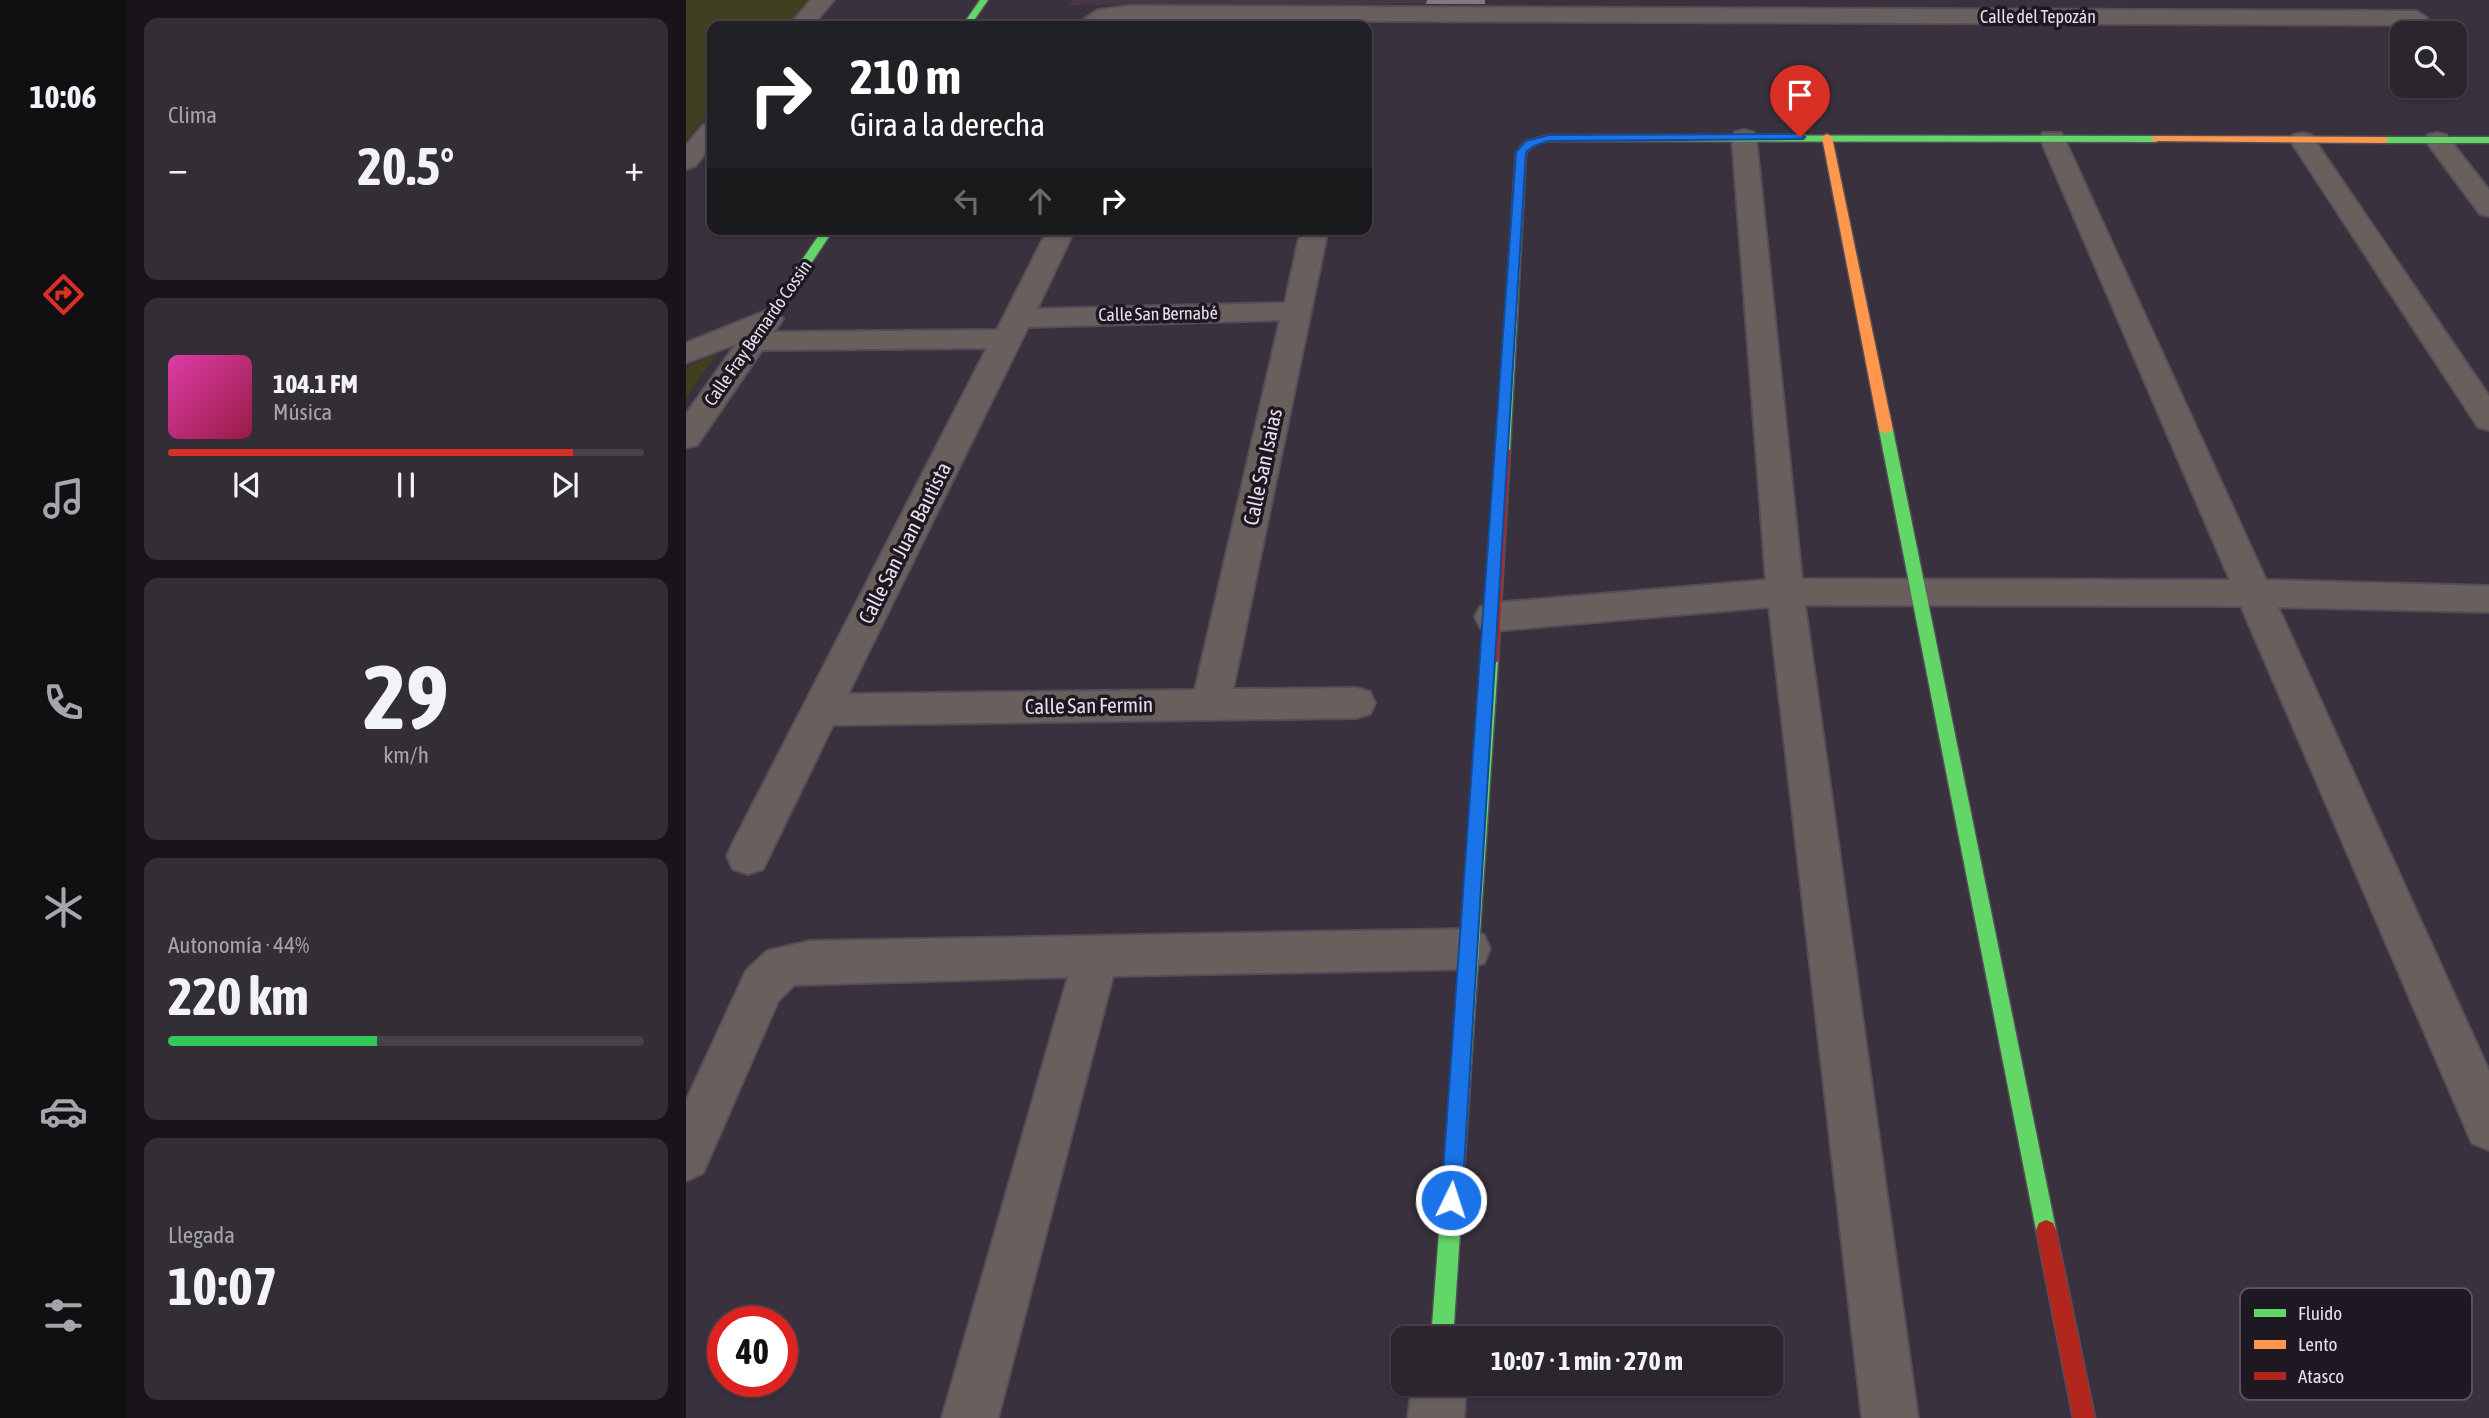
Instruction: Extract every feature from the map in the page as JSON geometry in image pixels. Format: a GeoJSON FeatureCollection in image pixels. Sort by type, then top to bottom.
{"type":"FeatureCollection","features":[{"type":"Feature","properties":{"kind":"street"},"geometry":{"type":"LineString","coordinates":[[804,21],[822,0]]}},
{"type":"Feature","properties":{"kind":"street"},"geometry":{"type":"LineString","coordinates":[[969,21],[984,0]]}},
{"type":"Feature","properties":{"kind":"street"},"geometry":{"type":"LineString","coordinates":[[2301,0],[2315,18]]}},
{"type":"Feature","properties":{"kind":"street","name":"Calle del Tepozán"},"geometry":{"type":"LineString","coordinates":[[1095,21],[1106,15],[1131,13],[1507,7],[2416,18]]}},
{"type":"Feature","properties":{"kind":"street"},"geometry":{"type":"LineString","coordinates":[[686,160],[707,136]]}},
{"type":"Feature","properties":{"kind":"street"},"geometry":{"type":"LineString","coordinates":[[1744,137],[1784,592],[1889,1418]]}},
{"type":"Feature","properties":{"kind":"street"},"geometry":{"type":"LineString","coordinates":[[1827,137],[2084,1418]]}},
{"type":"Feature","properties":{"kind":"street"},"geometry":{"type":"LineString","coordinates":[[1443,1326],[1493,617],[1521,152],[1530,143],[1549,138],[2489,140]]}},
{"type":"Feature","properties":{"kind":"street"},"geometry":{"type":"LineString","coordinates":[[2052,138],[2256,593],[2489,1126]]}},
{"type":"Feature","properties":{"kind":"street"},"geometry":{"type":"LineString","coordinates":[[2302,139],[2489,420]]}},
{"type":"Feature","properties":{"kind":"street"},"geometry":{"type":"LineString","coordinates":[[2437,140],[2489,208]]}},
{"type":"Feature","properties":{"kind":"street","name":"Calle Fray Bernardo Cossin"},"geometry":{"type":"LineString","coordinates":[[686,437],[825,235]]}},
{"type":"Feature","properties":{"kind":"street","name":"Calle San Juan Bautista"},"geometry":{"type":"LineString","coordinates":[[748,856],[1059,235]]}},
{"type":"Feature","properties":{"kind":"street","name":"Calle San Isaias"},"geometry":{"type":"LineString","coordinates":[[1211,705],[1314,235]]}},
{"type":"Feature","properties":{"kind":"street","name":"Calle San Bernabé"},"geometry":{"type":"LineString","coordinates":[[760,330],[1013,328],[1298,311]]}},
{"type":"Feature","properties":{"kind":"street"},"geometry":{"type":"LineString","coordinates":[[686,354],[760,330]]}},
{"type":"Feature","properties":{"kind":"street"},"geometry":{"type":"LineString","coordinates":[[1493,617],[1784,592],[2256,593],[2489,599]]}},
{"type":"Feature","properties":{"kind":"street","name":"Calle San Fermin"},"geometry":{"type":"LineString","coordinates":[[822,709],[1356,703]]}},
{"type":"Feature","properties":{"kind":"street"},"geometry":{"type":"LineString","coordinates":[[686,1156],[762,986],[783,966],[810,962],[1468,949]]}},
{"type":"Feature","properties":{"kind":"street"},"geometry":{"type":"LineString","coordinates":[[970,1418],[1096,958]]}},
{"type":"Feature","properties":{"kind":"street"},"geometry":{"type":"LineString","coordinates":[[1436,1418],[1437,1396]]}},
{"type":"Feature","properties":{"kind":"shaded area"},"geometry":{"type":"Polygon","coordinates":[[[686,0],[810,0],[791,21],[707,21],[707,116],[686,140],[686,0]]]}},
{"type":"Feature","properties":{"kind":"shaded area"},"geometry":{"type":"Polygon","coordinates":[[[1072,0],[1485,0],[1485,4],[1069,5],[1072,0]]]}},
{"type":"Feature","properties":{"kind":"shaded area"},"geometry":{"type":"Polygon","coordinates":[[[717,353],[686,398],[686,367],[717,353]]]}},
{"type":"Feature","properties":{"kind":"building"},"geometry":{"type":"Polygon","coordinates":[[[1427,0],[1485,0],[1485,4],[1426,4],[1427,0]]]}},
{"type":"Feature","properties":{"kind":"traffic: fast"},"geometry":{"type":"LineString","coordinates":[[969,21],[984,0]]}},
{"type":"Feature","properties":{"kind":"traffic: fast"},"geometry":{"type":"LineString","coordinates":[[1503,450],[1521,152],[1530,143],[1549,138],[2156,139]]}},
{"type":"Feature","properties":{"kind":"traffic: fast"},"geometry":{"type":"LineString","coordinates":[[2384,140],[2489,140]]}},
{"type":"Feature","properties":{"kind":"traffic: fast"},"geometry":{"type":"LineString","coordinates":[[768,319],[825,235]]}},
{"type":"Feature","properties":{"kind":"traffic: fast"},"geometry":{"type":"LineString","coordinates":[[1886,430],[2046,1230]]}},
{"type":"Feature","properties":{"kind":"traffic: fast"},"geometry":{"type":"LineString","coordinates":[[1443,1326],[1490,661]]}},
{"type":"Feature","properties":{"kind":"traffic: slow"},"geometry":{"type":"LineString","coordinates":[[1827,137],[1886,430]]}},
{"type":"Feature","properties":{"kind":"traffic: slow"},"geometry":{"type":"LineString","coordinates":[[2156,139],[2384,140]]}},
{"type":"Feature","properties":{"kind":"traffic: jam"},"geometry":{"type":"LineString","coordinates":[[1490,661],[1503,450]]}},
{"type":"Feature","properties":{"kind":"traffic: jam"},"geometry":{"type":"LineString","coordinates":[[2046,1230],[2084,1418]]}},
{"type":"Feature","properties":{"kind":"route"},"geometry":{"type":"LineString","coordinates":[[1451,1200],[1493,617],[1521,152],[1530,143],[1549,138],[1800,137]]}}]}
